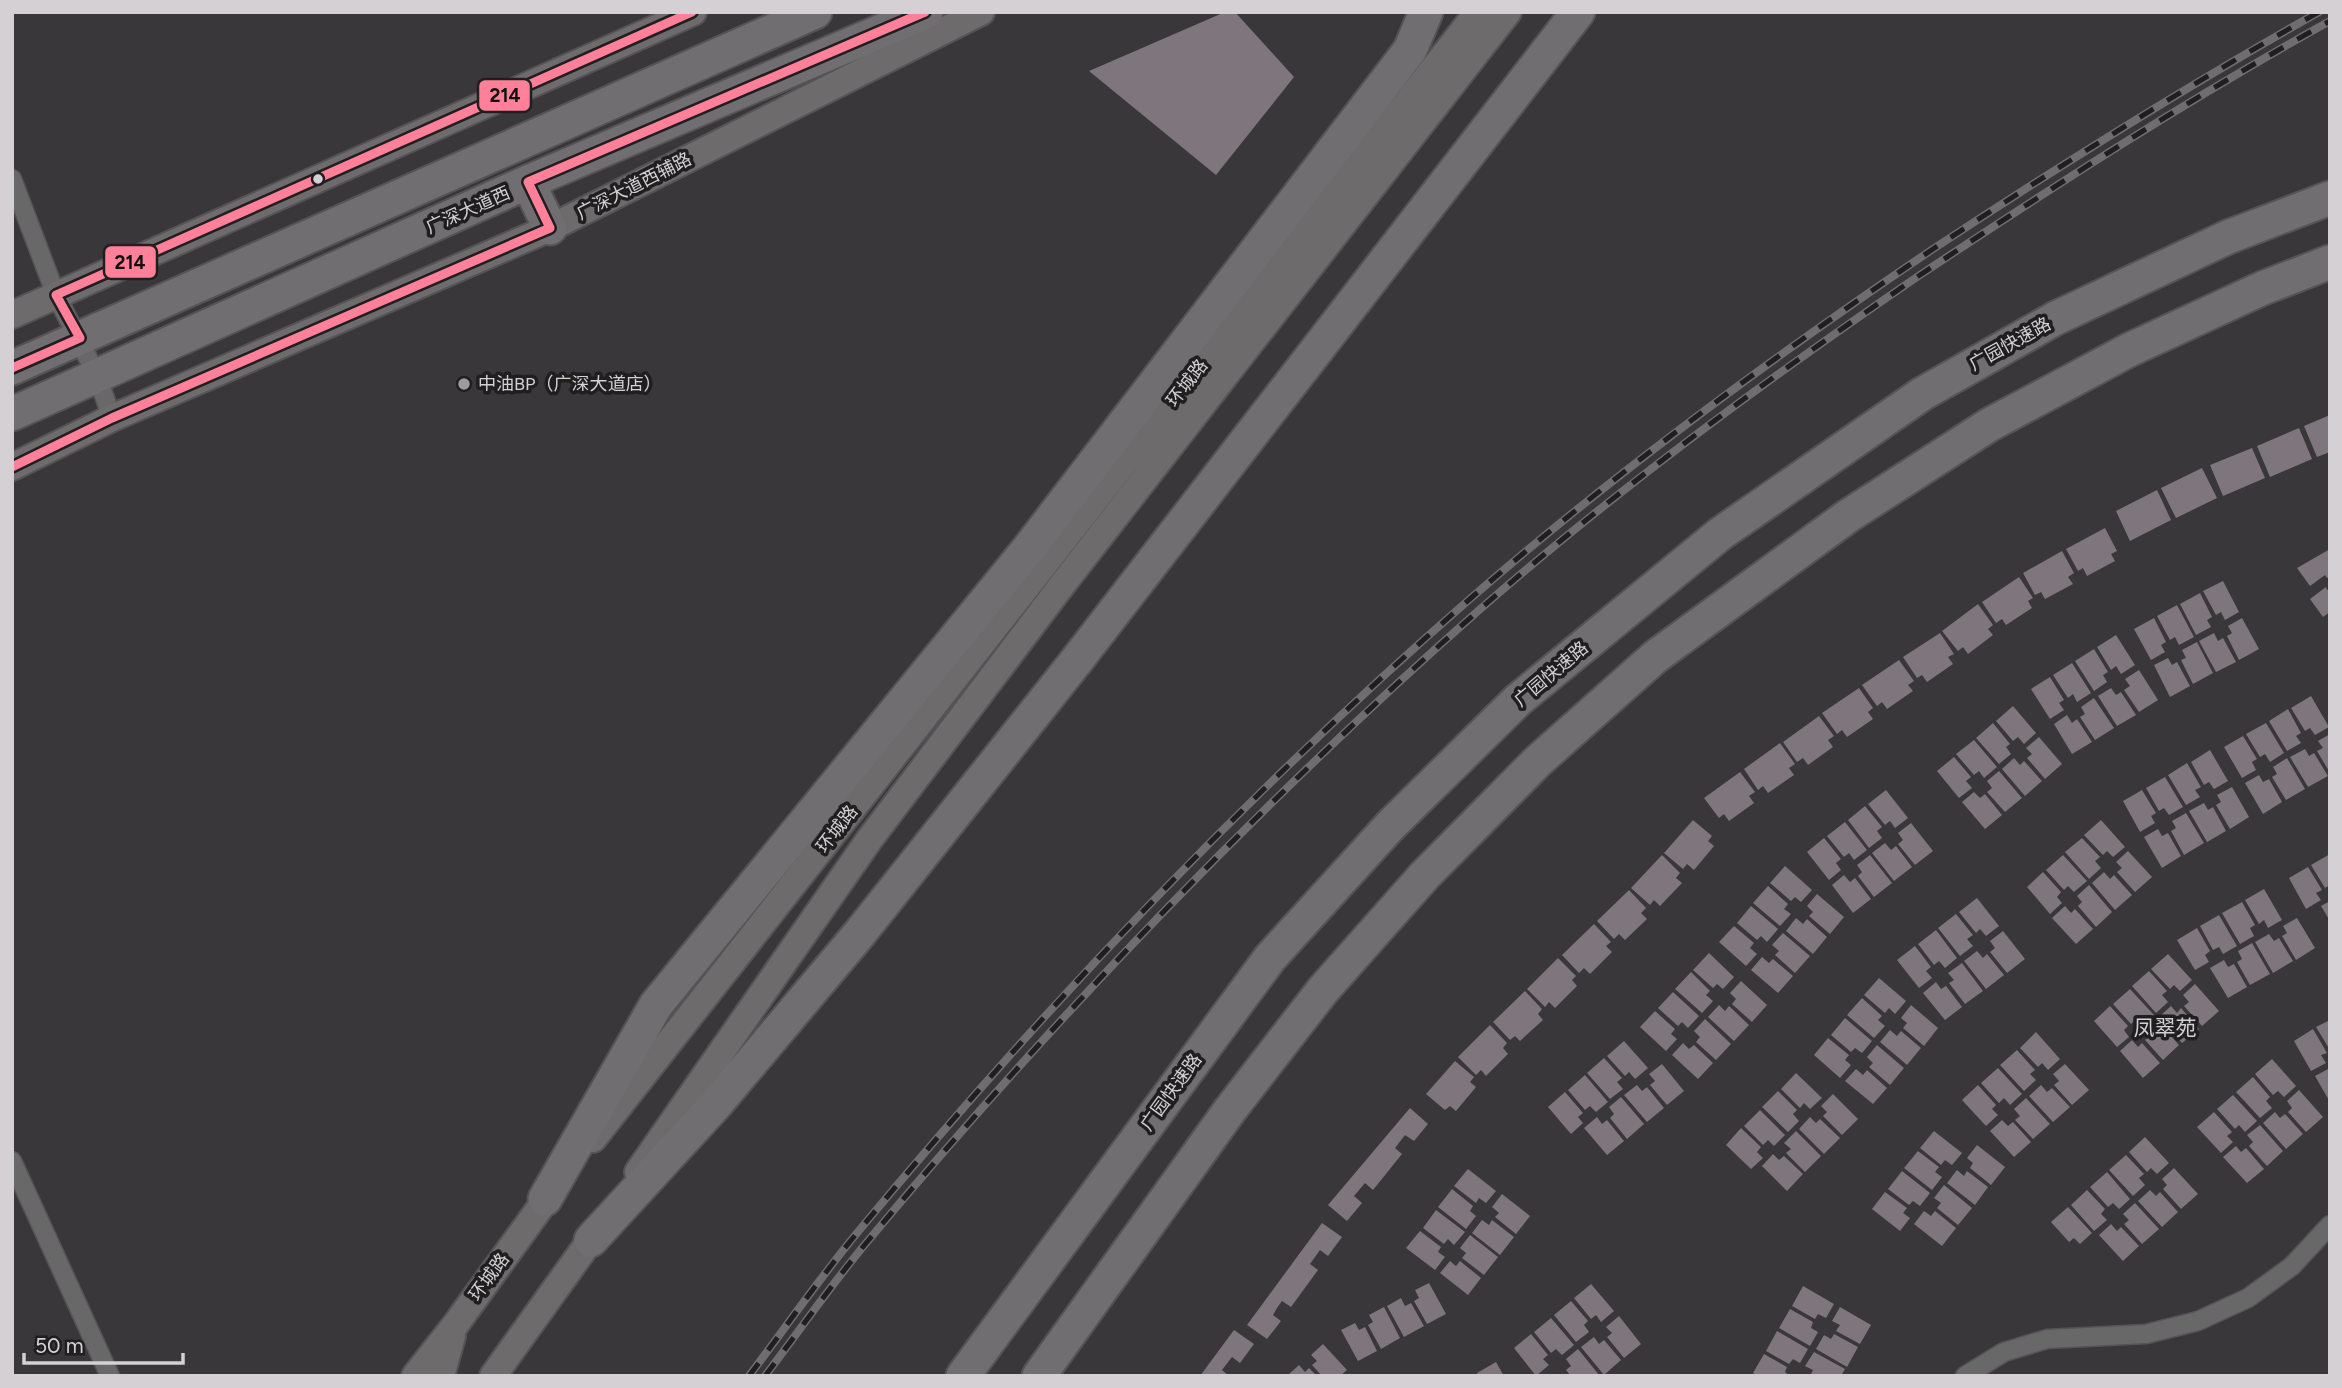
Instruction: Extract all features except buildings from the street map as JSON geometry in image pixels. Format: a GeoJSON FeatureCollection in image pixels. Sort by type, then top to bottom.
{"type":"FeatureCollection","features":[{"type":"Feature","properties":{"kind":"highway"},"geometry":{"type":"LineString","coordinates":[[12,368],[815,12]]}},
{"type":"Feature","properties":{"kind":"highway","name":"广深大道西"},"geometry":{"type":"LineString","coordinates":[[12,414],[528,183],[926,12]]}},
{"type":"Feature","properties":{"kind":"highway"},"geometry":{"type":"LineString","coordinates":[[545,1199],[656,1005],[1030,547],[1409,50],[1426,12]]}},
{"type":"Feature","properties":{"kind":"highway"},"geometry":{"type":"LineString","coordinates":[[591,1240],[717,1103],[860,933],[1077,660],[1577,12]]}},
{"type":"Feature","properties":{"kind":"highway"},"geometry":{"type":"LineString","coordinates":[[528,183],[550,228]]}},
{"type":"Feature","properties":{"kind":"highway","name":"广园快速路"},"geometry":{"type":"LineString","coordinates":[[963,1376],[1269,958],[1390,826],[1518,700],[1720,534],[1922,394],[2056,318],[2228,237],[2330,198]]}},
{"type":"Feature","properties":{"kind":"highway"},"geometry":{"type":"LineString","coordinates":[[1040,1376],[1230,1110],[1323,990],[1425,875],[1538,761],[1656,657],[1849,516],[1989,425],[2129,349],[2263,288],[2330,262]]}},
{"type":"Feature","properties":{"kind":"main road"},"geometry":{"type":"LineString","coordinates":[[12,315],[693,12]]}},
{"type":"Feature","properties":{"kind":"main road","name":"广深大道西辅路"},"geometry":{"type":"LineString","coordinates":[[12,467],[112,418],[550,228],[981,12]]}},
{"type":"Feature","properties":{"kind":"main road"},"geometry":{"type":"LineString","coordinates":[[1274,295],[1478,12]]}},
{"type":"Feature","properties":{"kind":"main road"},"geometry":{"type":"LineString","coordinates":[[1274,295],[1508,12]]}},
{"type":"Feature","properties":{"kind":"main road","name":"环城路"},"geometry":{"type":"LineString","coordinates":[[415,1376],[456,1324],[545,1199],[1274,295]]}},
{"type":"Feature","properties":{"kind":"main road","name":"环城路"},"geometry":{"type":"LineString","coordinates":[[493,1376],[591,1240],[869,840],[1062,585],[1274,295]]}},
{"type":"Feature","properties":{"kind":"main road"},"geometry":{"type":"LineString","coordinates":[[441,1376],[456,1324]]}},
{"type":"Feature","properties":{"kind":"street"},"geometry":{"type":"LineString","coordinates":[[12,179],[56,295],[80,338],[112,418]]}},
{"type":"Feature","properties":{"kind":"street"},"geometry":{"type":"LineString","coordinates":[[12,1161],[110,1376]]}},
{"type":"Feature","properties":{"kind":"street"},"geometry":{"type":"LineString","coordinates":[[1965,1376],[2004,1352],[2047,1339],[2146,1334],[2198,1321],[2248,1298],[2292,1266],[2330,1225]]}},
{"type":"Feature","properties":{"kind":"railway"},"geometry":{"type":"LineString","coordinates":[[749,1376],[857,1233],[928,1148],[1075,983],[1151,903],[1308,747],[1471,598],[1639,460],[1755,373],[1873,290],[2076,157],[2319,12]]}},
{"type":"Feature","properties":{"kind":"railway"},"geometry":{"type":"LineString","coordinates":[[765,1376],[867,1242],[938,1158],[1085,995],[1160,915],[1316,760],[1478,611],[1639,478],[1863,314],[2122,144],[2330,21]]}},
{"type":"Feature","properties":{"kind":"transit line","name":"214"},"geometry":{"type":"LineString","coordinates":[[12,368],[80,338],[56,295],[692,12]]}},
{"type":"Feature","properties":{"kind":"transit line","name":"214"},"geometry":{"type":"LineString","coordinates":[[12,467],[112,418],[550,228],[528,182],[925,12]]}},
{"type":"Feature","properties":{"kind":"place","name":"中油BP（广深大道店）"},"geometry":{"type":"Point","coordinates":[464,384]}},
{"type":"Feature","properties":{"kind":"district","name":"凤翠苑"},"geometry":{"type":"Point","coordinates":[2165,1028]}}]}
